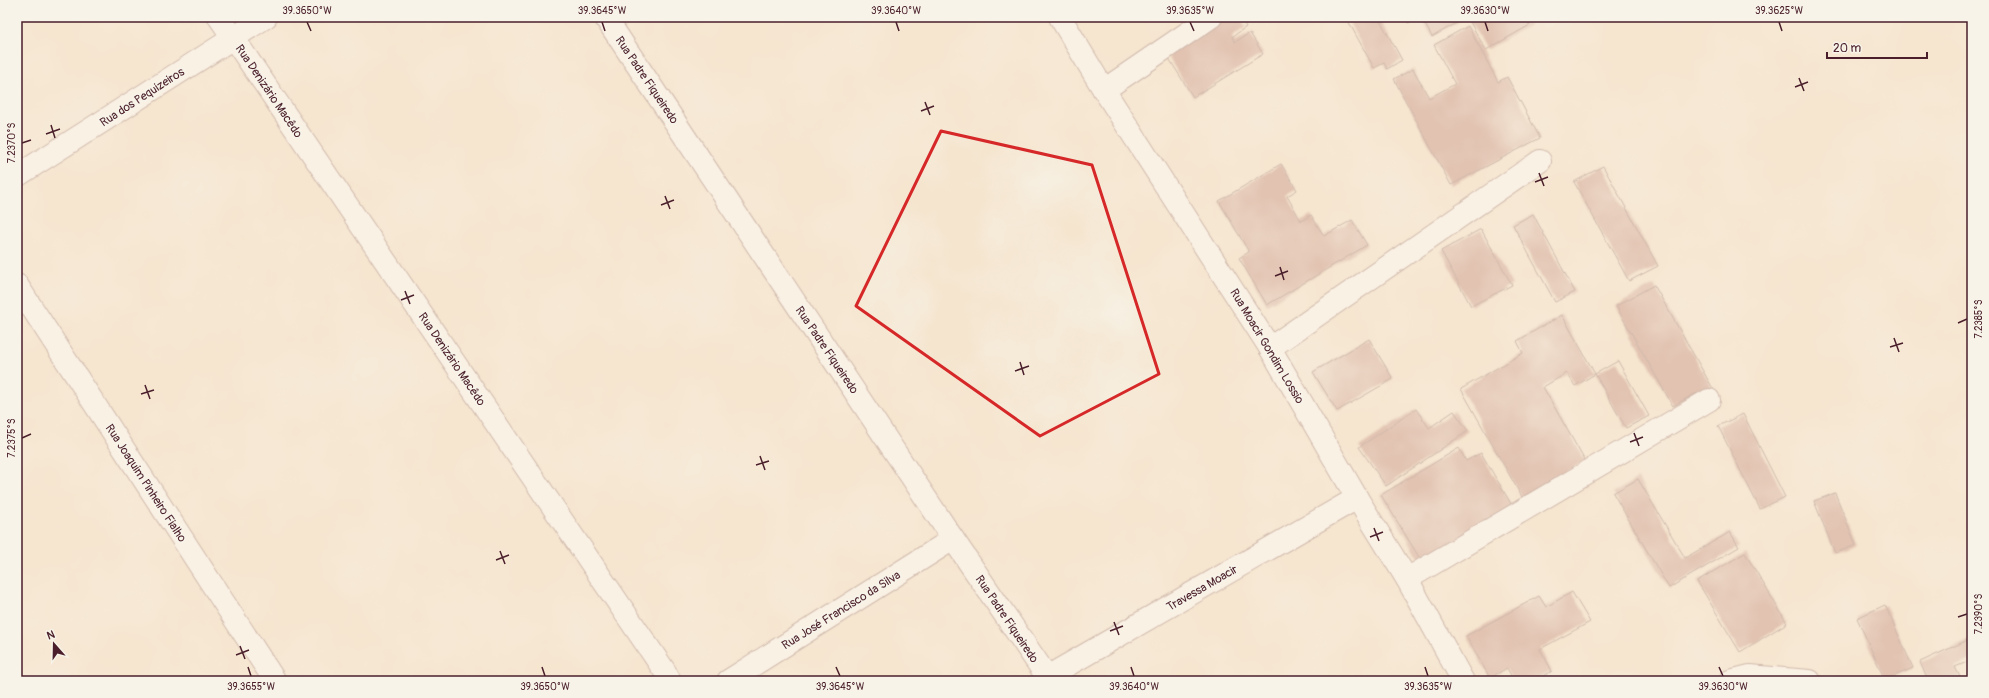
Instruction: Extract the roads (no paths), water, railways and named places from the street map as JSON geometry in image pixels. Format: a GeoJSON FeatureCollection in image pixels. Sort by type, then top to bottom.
{"type":"FeatureCollection","features":[{"type":"Feature","properties":{"kind":"street","name":"Rua Denizário Macêdo"},"geometry":{"type":"LineString","coordinates":[[219,17],[664,670],[670,681]]}},
{"type":"Feature","properties":{"kind":"street","name":"Rua dos Pequizeiros"},"geometry":{"type":"LineString","coordinates":[[17,176],[266,17]]}},
{"type":"Feature","properties":{"kind":"street","name":"Rua Padre Fiqueiredo"},"geometry":{"type":"LineString","coordinates":[[605,17],[953,539],[1049,679]]}},
{"type":"Feature","properties":{"kind":"street","name":"Rua Moacir Gondim Lossio"},"geometry":{"type":"LineString","coordinates":[[1060,17],[1104,90],[1270,348],[1356,498],[1407,578],[1463,681]]}},
{"type":"Feature","properties":{"kind":"street"},"geometry":{"type":"LineString","coordinates":[[1104,90],[1211,17]]}},
{"type":"Feature","properties":{"kind":"street"},"geometry":{"type":"LineString","coordinates":[[1270,348],[1540,161]]}},
{"type":"Feature","properties":{"kind":"street","name":"Rua Joaquim Pinheiro Fialho"},"geometry":{"type":"LineString","coordinates":[[17,285],[275,681]]}},
{"type":"Feature","properties":{"kind":"street"},"geometry":{"type":"LineString","coordinates":[[1407,578],[1708,400]]}},
{"type":"Feature","properties":{"kind":"street","name":"Travessa Moacir"},"geometry":{"type":"LineString","coordinates":[[1049,679],[1356,498]]}},
{"type":"Feature","properties":{"kind":"street","name":"Rua José Francisco da Silva"},"geometry":{"type":"LineString","coordinates":[[728,681],[953,539]]}},
{"type":"Feature","properties":{"kind":"street"},"geometry":{"type":"LineString","coordinates":[[1730,681],[1750,676],[1810,681]]}}]}
